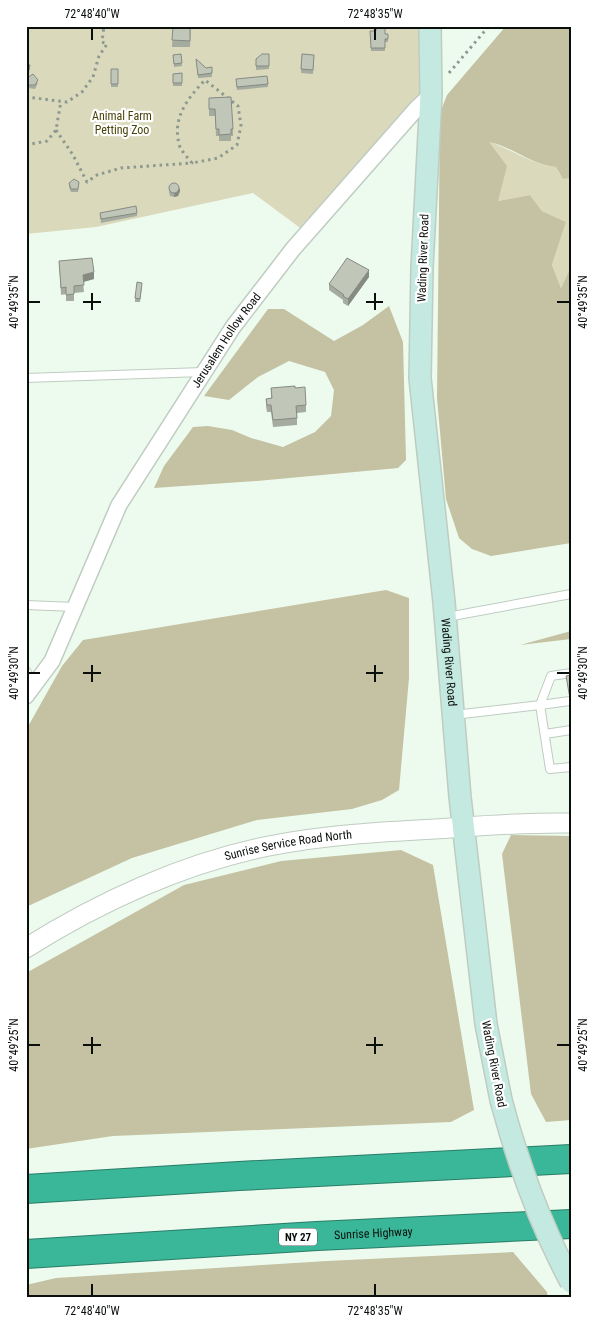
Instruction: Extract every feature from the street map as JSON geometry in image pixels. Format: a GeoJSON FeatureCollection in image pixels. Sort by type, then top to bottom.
{"type":"FeatureCollection","features":[{"type":"Feature","properties":{"kind":"highway"},"geometry":{"type":"LineString","coordinates":[[26,1189],[571,1159]]}},
{"type":"Feature","properties":{"kind":"highway","name":"Sunrise Highway"},"geometry":{"type":"LineString","coordinates":[[26,1254],[317,1236],[571,1224]]}},
{"type":"Feature","properties":{"kind":"main road","name":"Wading River Road"},"geometry":{"type":"LineString","coordinates":[[430,26],[431,94],[422,268],[420,378],[445,618],[452,715],[486,1024],[500,1100],[516,1156],[550,1241],[571,1282]]}},
{"type":"Feature","properties":{"kind":"street","name":"Jerusalem Hollow Road"},"geometry":{"type":"LineString","coordinates":[[30,690],[52,661],[119,505],[233,327],[293,249],[416,108],[431,94]]}},
{"type":"Feature","properties":{"kind":"street","name":"Sunrise Service Road North"},"geometry":{"type":"LineString","coordinates":[[26,948],[72,921],[130,892],[178,873],[239,853],[268,846],[325,837],[503,824],[571,823]]}},
{"type":"Feature","properties":{"kind":"lane"},"geometry":{"type":"LineString","coordinates":[[26,378],[203,372]]}},
{"type":"Feature","properties":{"kind":"lane"},"geometry":{"type":"LineString","coordinates":[[445,618],[571,594]]}},
{"type":"Feature","properties":{"kind":"lane"},"geometry":{"type":"LineString","coordinates":[[26,605],[76,607]]}},
{"type":"Feature","properties":{"kind":"lane"},"geometry":{"type":"LineString","coordinates":[[26,671],[30,690]]}},
{"type":"Feature","properties":{"kind":"lane"},"geometry":{"type":"LineString","coordinates":[[571,673],[551,676],[540,705],[550,769],[571,767]]}},
{"type":"Feature","properties":{"kind":"lane"},"geometry":{"type":"LineString","coordinates":[[452,715],[570,701]]}},
{"type":"Feature","properties":{"kind":"lane"},"geometry":{"type":"LineString","coordinates":[[545,734],[571,730]]}},
{"type":"Feature","properties":{"kind":"path"},"geometry":{"type":"LineString","coordinates":[[26,97],[67,102],[82,92],[93,77],[99,56],[107,44],[102,42],[104,26]]}},
{"type":"Feature","properties":{"kind":"path"},"geometry":{"type":"LineString","coordinates":[[431,94],[489,26]]}},
{"type":"Feature","properties":{"kind":"path"},"geometry":{"type":"LineString","coordinates":[[56,130],[73,155],[87,182],[97,175],[121,168],[192,163],[218,158],[237,145],[241,125],[238,106],[205,80],[190,95],[181,110],[178,133],[181,148],[192,163]]}},
{"type":"Feature","properties":{"kind":"path"},"geometry":{"type":"LineString","coordinates":[[26,145],[47,141],[56,130],[61,101]]}},
{"type":"Feature","properties":{"kind":"green space","name":"Animal Farm Petting Zoo"},"geometry":{"type":"Polygon","coordinates":[[[26,26],[433,26],[431,93],[307,233],[253,193],[96,227],[26,234],[26,26]]]}},
{"type":"Feature","properties":{"kind":"green space"},"geometry":{"type":"Polygon","coordinates":[[[488,141],[530,160],[556,167],[563,179],[571,178],[571,267],[561,288],[552,265],[566,222],[542,211],[530,195],[498,201],[488,141]]]}},
{"type":"Feature","properties":{"kind":"shaded area"},"geometry":{"type":"Polygon","coordinates":[[[506,26],[571,26],[571,178],[563,179],[556,167],[547,166],[498,144],[489,142],[507,166],[498,201],[530,195],[542,211],[566,222],[552,265],[561,288],[571,267],[571,543],[491,556],[472,549],[459,538],[446,499],[437,398],[440,113],[447,95],[506,26]]]}},
{"type":"Feature","properties":{"kind":"shaded area"},"geometry":{"type":"Polygon","coordinates":[[[389,306],[403,342],[406,460],[398,468],[154,488],[164,466],[193,427],[208,426],[232,430],[251,438],[283,447],[315,432],[331,416],[334,390],[325,372],[289,361],[258,377],[229,400],[204,396],[268,309],[284,309],[334,341],[363,325],[389,306]]]}},
{"type":"Feature","properties":{"kind":"shaded area"},"geometry":{"type":"Polygon","coordinates":[[[386,590],[409,598],[409,678],[399,790],[382,800],[352,809],[257,820],[132,858],[26,907],[26,730],[62,666],[83,640],[386,590]]]}},
{"type":"Feature","properties":{"kind":"shaded area"},"geometry":{"type":"Polygon","coordinates":[[[571,631],[571,639],[520,645],[571,631]]]}},
{"type":"Feature","properties":{"kind":"shaded area"},"geometry":{"type":"Polygon","coordinates":[[[511,835],[571,836],[571,1120],[546,1122],[531,1094],[502,854],[511,835]]]}},
{"type":"Feature","properties":{"kind":"shaded area"},"geometry":{"type":"Polygon","coordinates":[[[401,850],[433,865],[474,1110],[451,1122],[113,1136],[26,1149],[26,973],[184,885],[281,861],[401,850]]]}},
{"type":"Feature","properties":{"kind":"shaded area"},"geometry":{"type":"Polygon","coordinates":[[[513,1252],[547,1292],[548,1298],[26,1298],[26,1285],[56,1278],[327,1261],[513,1252]]]}},
{"type":"Feature","properties":{"kind":"building"},"geometry":{"type":"Polygon","coordinates":[[[173,26],[190,26],[190,41],[172,40],[173,26]]]}},
{"type":"Feature","properties":{"kind":"building"},"geometry":{"type":"Polygon","coordinates":[[[376,28],[385,28],[385,34],[388,34],[388,39],[385,39],[385,48],[371,48],[370,31],[376,31],[376,28]]]}},
{"type":"Feature","properties":{"kind":"building"},"geometry":{"type":"Polygon","coordinates":[[[181,54],[182,63],[174,64],[173,55],[181,54]]]}},
{"type":"Feature","properties":{"kind":"building"},"geometry":{"type":"Polygon","coordinates":[[[262,54],[269,54],[269,66],[256,66],[256,59],[262,54]]]}},
{"type":"Feature","properties":{"kind":"building"},"geometry":{"type":"Polygon","coordinates":[[[302,54],[314,55],[313,70],[301,69],[302,54]]]}},
{"type":"Feature","properties":{"kind":"building"},"geometry":{"type":"Polygon","coordinates":[[[196,59],[206,68],[212,67],[212,73],[198,75],[196,59]]]}},
{"type":"Feature","properties":{"kind":"building"},"geometry":{"type":"Polygon","coordinates":[[[26,64],[30,65],[29,70],[26,70],[26,64]]]}},
{"type":"Feature","properties":{"kind":"building"},"geometry":{"type":"Polygon","coordinates":[[[111,69],[118,69],[118,84],[111,84],[111,69]]]}},
{"type":"Feature","properties":{"kind":"building"},"geometry":{"type":"Polygon","coordinates":[[[182,73],[182,83],[173,83],[173,74],[182,73]]]}},
{"type":"Feature","properties":{"kind":"building"},"geometry":{"type":"Polygon","coordinates":[[[33,74],[38,80],[35,85],[28,85],[27,78],[33,74]]]}},
{"type":"Feature","properties":{"kind":"building"},"geometry":{"type":"Polygon","coordinates":[[[267,76],[268,84],[237,87],[236,79],[267,76]]]}},
{"type":"Feature","properties":{"kind":"building"},"geometry":{"type":"Polygon","coordinates":[[[231,97],[233,129],[231,129],[231,134],[219,135],[219,129],[216,129],[215,109],[209,109],[209,98],[231,97]]]}},
{"type":"Feature","properties":{"kind":"building"},"geometry":{"type":"Polygon","coordinates":[[[74,179],[79,182],[78,189],[71,189],[69,183],[74,179]]]}},
{"type":"Feature","properties":{"kind":"building"},"geometry":{"type":"Polygon","coordinates":[[[172,183],[176,183],[179,188],[178,192],[172,193],[169,190],[169,186],[172,183]]]}},
{"type":"Feature","properties":{"kind":"building"},"geometry":{"type":"Polygon","coordinates":[[[136,206],[137,213],[101,219],[100,213],[136,206]]]}},
{"type":"Feature","properties":{"kind":"building"},"geometry":{"type":"Polygon","coordinates":[[[92,258],[94,272],[83,275],[84,285],[74,286],[74,294],[66,295],[66,287],[61,288],[59,261],[92,258]]]}},
{"type":"Feature","properties":{"kind":"building"},"geometry":{"type":"Polygon","coordinates":[[[347,258],[369,270],[348,299],[329,284],[347,258]]]}},
{"type":"Feature","properties":{"kind":"building"},"geometry":{"type":"Polygon","coordinates":[[[137,282],[142,283],[140,299],[135,298],[137,282]]]}},
{"type":"Feature","properties":{"kind":"building"},"geometry":{"type":"Polygon","coordinates":[[[295,386],[295,388],[305,387],[306,405],[296,406],[297,418],[273,420],[271,405],[267,405],[266,399],[272,398],[271,388],[295,386]]]}},
{"type":"Feature","properties":{"kind":"building"},"geometry":{"type":"Polygon","coordinates":[[[571,675],[571,704],[566,676],[571,675]]]}}]}
